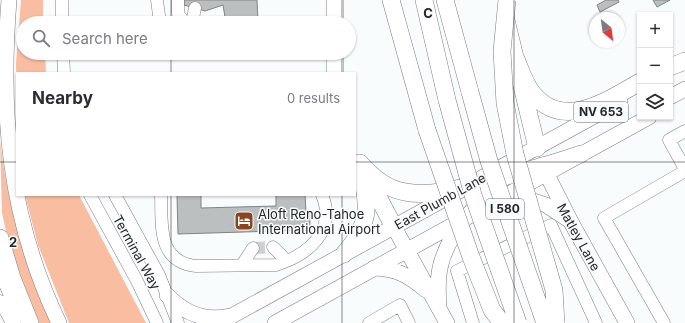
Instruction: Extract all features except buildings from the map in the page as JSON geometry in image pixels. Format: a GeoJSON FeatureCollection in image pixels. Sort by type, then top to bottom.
{"type":"FeatureCollection","features":[{"type":"Feature","properties":{"kind":"highway"},"geometry":{"type":"LineString","coordinates":[[334,0],[334,16]]}},
{"type":"Feature","properties":{"kind":"highway"},"geometry":{"type":"LineString","coordinates":[[391,0],[427,130],[471,257],[492,310],[502,323]]}},
{"type":"Feature","properties":{"kind":"highway","name":"I 580"},"geometry":{"type":"LineString","coordinates":[[424,0],[446,100],[473,195],[518,323]]}},
{"type":"Feature","properties":{"kind":"highway","name":"I 580"},"geometry":{"type":"LineString","coordinates":[[445,0],[489,161],[545,323]]}},
{"type":"Feature","properties":{"kind":"highway"},"geometry":{"type":"LineString","coordinates":[[502,0],[541,160]]}},
{"type":"Feature","properties":{"kind":"highway"},"geometry":{"type":"LineString","coordinates":[[507,0],[502,52],[505,103],[515,154],[554,290],[556,323]]}},
{"type":"Feature","properties":{"kind":"highway"},"geometry":{"type":"LineString","coordinates":[[516,59],[526,83],[534,95],[543,103],[564,111],[574,112],[593,108],[637,84]]}},
{"type":"Feature","properties":{"kind":"highway"},"geometry":{"type":"LineString","coordinates":[[334,60],[335,72]]}},
{"type":"Feature","properties":{"kind":"highway"},"geometry":{"type":"LineString","coordinates":[[673,66],[685,61]]}},
{"type":"Feature","properties":{"kind":"highway"},"geometry":{"type":"LineString","coordinates":[[357,159],[370,175],[380,182],[405,192],[437,193],[506,177],[541,160],[581,154]]}},
{"type":"Feature","properties":{"kind":"highway"},"geometry":{"type":"LineString","coordinates":[[357,159],[394,227]]}},
{"type":"Feature","properties":{"kind":"highway"},"geometry":{"type":"LineString","coordinates":[[344,254],[361,232],[365,223],[365,195],[357,159]]}},
{"type":"Feature","properties":{"kind":"highway"},"geometry":{"type":"LineString","coordinates":[[0,238],[12,278],[30,323]]}},
{"type":"Feature","properties":{"kind":"main road"},"geometry":{"type":"LineString","coordinates":[[9,0],[4,54],[3,86],[4,118],[10,171],[26,241],[46,295],[59,323]]}},
{"type":"Feature","properties":{"kind":"main road"},"geometry":{"type":"LineString","coordinates":[[673,72],[685,66]]}},
{"type":"Feature","properties":{"kind":"main road"},"geometry":{"type":"LineString","coordinates":[[673,95],[685,89]]}},
{"type":"Feature","properties":{"kind":"main road","name":"East Plumb Lane"},"geometry":{"type":"LineString","coordinates":[[276,323],[506,196],[541,160],[562,134],[637,93]]}},
{"type":"Feature","properties":{"kind":"main road"},"geometry":{"type":"LineString","coordinates":[[673,103],[685,97]]}},
{"type":"Feature","properties":{"kind":"main road"},"geometry":{"type":"LineString","coordinates":[[604,142],[637,116]]}},
{"type":"Feature","properties":{"kind":"main road","name":"NV 653"},"geometry":{"type":"LineString","coordinates":[[581,154],[644,120]]}},
{"type":"Feature","properties":{"kind":"main road","name":"East Plumb Lane"},"geometry":{"type":"LineString","coordinates":[[219,323],[467,186],[541,160]]}},
{"type":"Feature","properties":{"kind":"main road","name":"Matley Lane"},"geometry":{"type":"LineString","coordinates":[[541,160],[571,222],[627,323]]}},
{"type":"Feature","properties":{"kind":"main road"},"geometry":{"type":"LineString","coordinates":[[440,313],[438,285],[440,265],[447,245],[482,199],[506,177]]}},
{"type":"Feature","properties":{"kind":"main road"},"geometry":{"type":"LineString","coordinates":[[440,313],[394,227],[424,215],[482,199],[506,196],[521,196],[546,205],[571,222]]}},
{"type":"Feature","properties":{"kind":"main road"},"geometry":{"type":"LineString","coordinates":[[374,268],[389,269],[410,277],[440,313]]}},
{"type":"Feature","properties":{"kind":"main road"},"geometry":{"type":"LineString","coordinates":[[168,295],[179,307],[194,314],[214,318],[233,315]]}},
{"type":"Feature","properties":{"kind":"street"},"geometry":{"type":"LineString","coordinates":[[62,0],[62,16]]}},
{"type":"Feature","properties":{"kind":"street"},"geometry":{"type":"LineString","coordinates":[[157,0],[159,16]]}},
{"type":"Feature","properties":{"kind":"street"},"geometry":{"type":"LineString","coordinates":[[178,0],[178,14],[180,16]]}},
{"type":"Feature","properties":{"kind":"street"},"geometry":{"type":"LineString","coordinates":[[193,16],[195,8]]}},
{"type":"Feature","properties":{"kind":"street"},"geometry":{"type":"LineString","coordinates":[[664,323],[604,218],[685,170],[669,140],[685,131]]}},
{"type":"Feature","properties":{"kind":"street","name":"Terminal Way"},"geometry":{"type":"LineString","coordinates":[[91,196],[137,281],[157,323]]}},
{"type":"Feature","properties":{"kind":"street","name":"Terminal Way"},"geometry":{"type":"LineString","coordinates":[[116,196],[168,295],[178,323]]}},
{"type":"Feature","properties":{"kind":"street"},"geometry":{"type":"LineString","coordinates":[[161,196],[163,238],[170,254],[177,261],[186,265],[196,266],[276,265],[287,261],[314,244],[322,231],[326,210],[322,196]]}},
{"type":"Feature","properties":{"kind":"street"},"geometry":{"type":"LineString","coordinates":[[472,323],[457,270],[551,225],[596,323]]}},
{"type":"Feature","properties":{"kind":"street"},"geometry":{"type":"LineString","coordinates":[[272,247],[287,261]]}},
{"type":"Feature","properties":{"kind":"street"},"geometry":{"type":"LineString","coordinates":[[242,265],[253,248]]}},
{"type":"Feature","properties":{"kind":"street"},"geometry":{"type":"LineString","coordinates":[[0,272],[22,323]]}},
{"type":"Feature","properties":{"kind":"street"},"geometry":{"type":"LineString","coordinates":[[0,301],[12,323]]}},
{"type":"Feature","properties":{"kind":"street"},"geometry":{"type":"LineString","coordinates":[[368,323],[400,305],[409,323]]}},
{"type":"Feature","properties":{"kind":"shaded area"},"geometry":{"type":"Polygon","coordinates":[[[21,0],[43,0],[43,16],[20,16],[21,0]]]}},
{"type":"Feature","properties":{"kind":"shaded area"},"geometry":{"type":"Polygon","coordinates":[[[16,60],[45,60],[46,72],[16,72],[16,60]]]}},
{"type":"Feature","properties":{"kind":"shaded area"},"geometry":{"type":"Polygon","coordinates":[[[0,139],[7,187],[19,233],[34,278],[52,323],[37,323],[11,254],[2,213],[0,139]]]}},
{"type":"Feature","properties":{"kind":"shaded area"},"geometry":{"type":"Polygon","coordinates":[[[25,196],[80,196],[146,323],[69,323],[38,245],[25,196]]]}},
{"type":"Feature","properties":{"kind":"tunnel"},"geometry":{"type":"LineString","coordinates":[[253,248],[273,247]]}},
{"type":"Feature","properties":{"kind":"place","name":"Aloft Reno-Tahoe International Airport"},"geometry":{"type":"Point","coordinates":[244,221]}}]}
